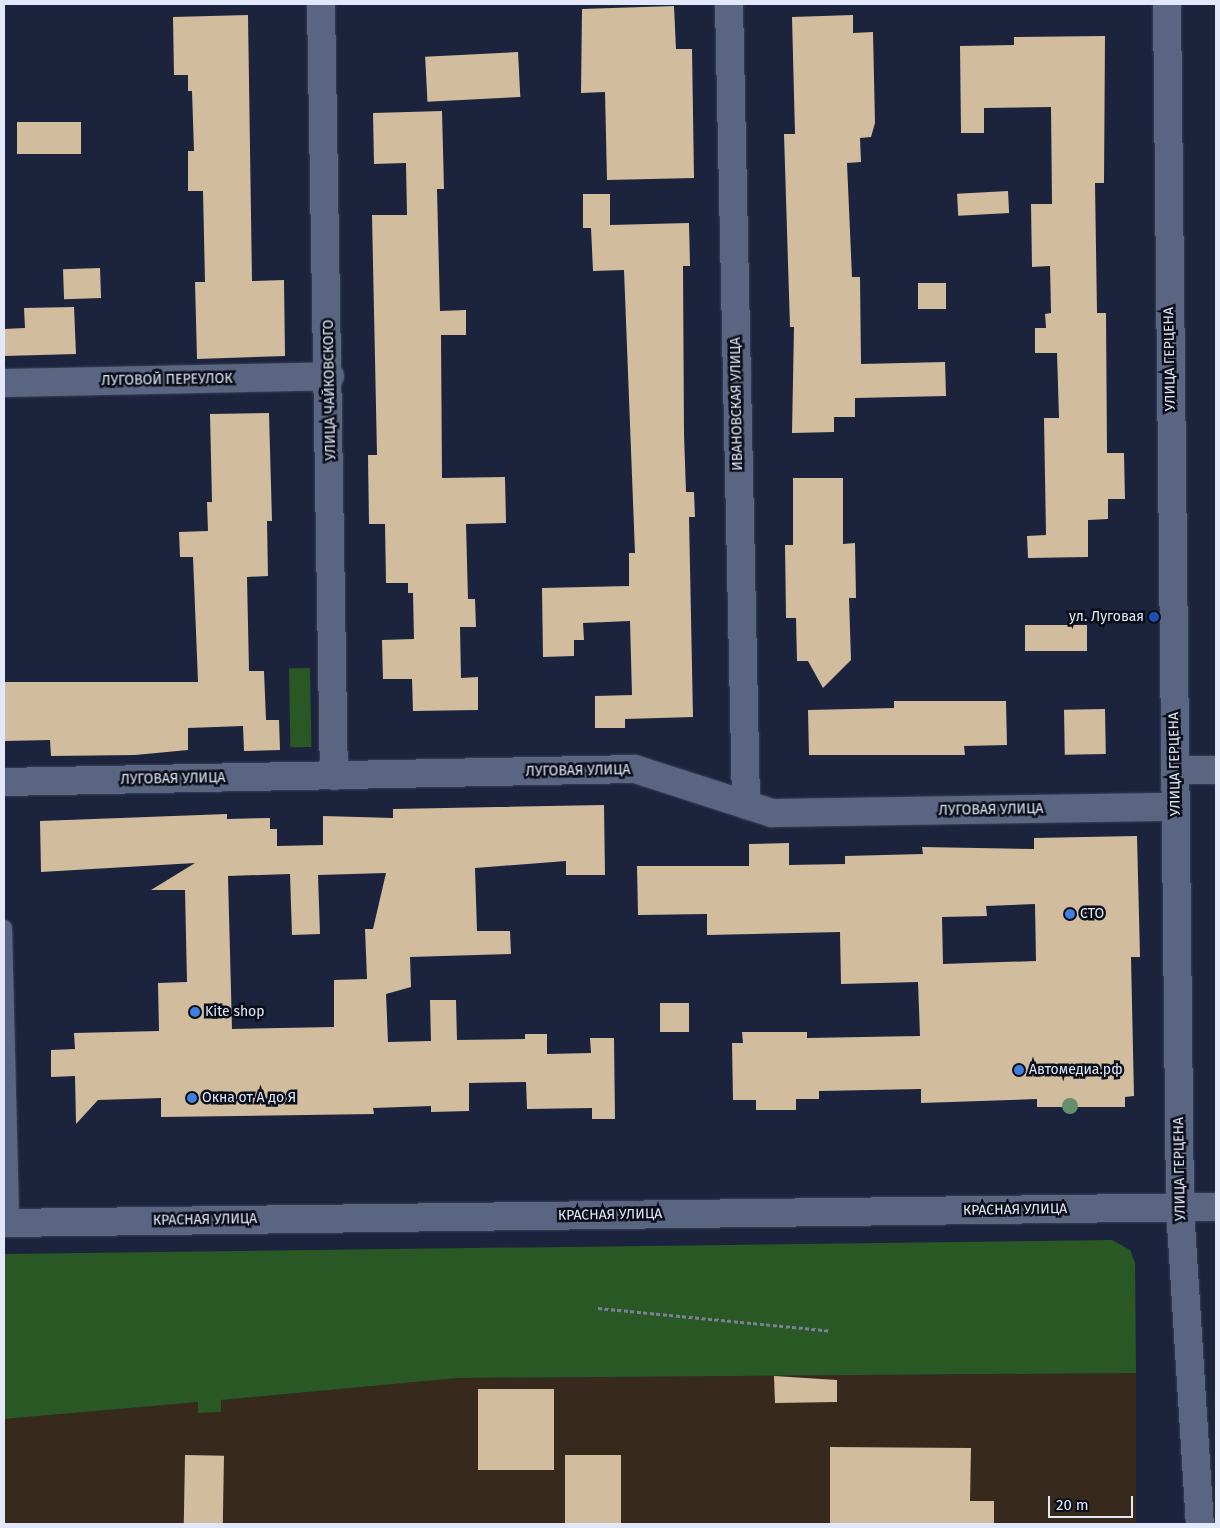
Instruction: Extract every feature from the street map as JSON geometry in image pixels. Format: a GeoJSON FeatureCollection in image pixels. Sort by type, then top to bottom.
{"type":"FeatureCollection","features":[{"type":"Feature","properties":{"kind":"street","name":"УЛИЦА ЧАЙКОВСКОГО"},"geometry":{"type":"LineString","coordinates":[[321,4],[330,376],[334,776]]}},
{"type":"Feature","properties":{"kind":"street","name":"ИВАНОВСКАЯ УЛИЦА"},"geometry":{"type":"LineString","coordinates":[[729,4],[746,805]]}},
{"type":"Feature","properties":{"kind":"street","name":"УЛИЦА ГЕРЦЕНА"},"geometry":{"type":"LineString","coordinates":[[1166,4],[1180,1208],[1200,1524]]}},
{"type":"Feature","properties":{"kind":"street","name":"ЛУГОВОЙ ПЕРЕУЛОК"},"geometry":{"type":"LineString","coordinates":[[4,383],[330,376]]}},
{"type":"Feature","properties":{"kind":"street","name":"ЛУГОВАЯ УЛИЦА"},"geometry":{"type":"LineString","coordinates":[[4,782],[635,769],[772,814],[1176,806]]}},
{"type":"Feature","properties":{"kind":"street"},"geometry":{"type":"LineString","coordinates":[[1175,770],[1216,770]]}},
{"type":"Feature","properties":{"kind":"street","name":"КРАСНАЯ УЛИЦА"},"geometry":{"type":"LineString","coordinates":[[7,1223],[1216,1208]]}},
{"type":"Feature","properties":{"kind":"lane"},"geometry":{"type":"LineString","coordinates":[[4,928],[7,1223]]}},
{"type":"Feature","properties":{"kind":"path"},"geometry":{"type":"LineString","coordinates":[[598,1308],[831,1331]]}},
{"type":"Feature","properties":{"kind":"shaded area"},"geometry":{"type":"Polygon","coordinates":[[[1136,1373],[1136,1524],[4,1524],[4,1419],[198,1402],[198,1413],[220,1412],[221,1400],[458,1378],[1136,1373]]]}},
{"type":"Feature","properties":{"kind":"green space"},"geometry":{"type":"Polygon","coordinates":[[[289,668],[310,668],[311,747],[290,747],[289,668]]]}},
{"type":"Feature","properties":{"kind":"green space"},"geometry":{"type":"Polygon","coordinates":[[[1112,1240],[1130,1250],[1135,1263],[1136,1373],[458,1378],[221,1400],[221,1412],[198,1413],[198,1402],[4,1419],[4,1254],[1112,1240]]]}},
{"type":"Feature","properties":{"kind":"building"},"geometry":{"type":"Polygon","coordinates":[[[674,6],[676,49],[692,49],[694,178],[607,180],[605,92],[581,93],[582,9],[674,6]]]}},
{"type":"Feature","properties":{"kind":"building"},"geometry":{"type":"Polygon","coordinates":[[[248,15],[252,281],[284,280],[285,356],[197,359],[195,282],[205,282],[203,191],[188,191],[188,151],[194,151],[192,91],[188,91],[188,75],[174,75],[173,17],[248,15]]]}},
{"type":"Feature","properties":{"kind":"building"},"geometry":{"type":"Polygon","coordinates":[[[853,15],[853,33],[873,32],[875,123],[871,137],[860,138],[861,162],[847,163],[852,277],[860,277],[861,364],[945,362],[946,396],[855,398],[855,417],[834,417],[834,432],[792,433],[794,327],[790,327],[784,134],[795,134],[792,17],[853,15]]]}},
{"type":"Feature","properties":{"kind":"building"},"geometry":{"type":"Polygon","coordinates":[[[1105,36],[1104,183],[1095,183],[1097,313],[1106,313],[1107,453],[1124,453],[1125,499],[1108,499],[1108,519],[1088,520],[1088,557],[1028,558],[1027,536],[1046,535],[1044,418],[1059,418],[1057,353],[1035,353],[1035,328],[1046,328],[1045,314],[1051,313],[1050,266],[1032,267],[1031,204],[1052,204],[1051,107],[984,108],[984,133],[961,133],[960,46],[1014,45],[1014,37],[1105,36]]]}},
{"type":"Feature","properties":{"kind":"building"},"geometry":{"type":"Polygon","coordinates":[[[518,52],[520,97],[427,102],[425,57],[518,52]]]}},
{"type":"Feature","properties":{"kind":"building"},"geometry":{"type":"Polygon","coordinates":[[[442,111],[444,189],[437,189],[440,311],[466,310],[466,335],[441,335],[442,478],[505,477],[506,523],[466,524],[468,599],[475,599],[476,627],[460,627],[461,678],[478,677],[478,710],[413,711],[412,679],[383,679],[382,640],[414,639],[413,593],[408,593],[408,583],[386,583],[385,524],[369,524],[368,455],[377,455],[372,215],[407,215],[406,163],[374,164],[373,113],[442,111]]]}},
{"type":"Feature","properties":{"kind":"building"},"geometry":{"type":"Polygon","coordinates":[[[17,122],[81,122],[81,154],[17,154],[17,122]]]}},
{"type":"Feature","properties":{"kind":"building"},"geometry":{"type":"Polygon","coordinates":[[[1008,191],[1009,213],[958,216],[957,194],[1008,191]]]}},
{"type":"Feature","properties":{"kind":"building"},"geometry":{"type":"Polygon","coordinates":[[[583,194],[610,194],[610,225],[689,223],[690,266],[683,266],[684,434],[686,492],[694,492],[695,517],[689,517],[693,717],[625,719],[625,728],[595,728],[595,696],[632,695],[630,621],[583,623],[584,640],[574,640],[574,656],[543,657],[542,588],[629,586],[629,553],[635,553],[624,270],[593,271],[591,228],[583,228],[583,194]]]}},
{"type":"Feature","properties":{"kind":"building"},"geometry":{"type":"Polygon","coordinates":[[[100,268],[101,298],[64,299],[63,269],[100,268]]]}},
{"type":"Feature","properties":{"kind":"building"},"geometry":{"type":"Polygon","coordinates":[[[918,283],[946,283],[946,309],[918,309],[918,283]]]}},
{"type":"Feature","properties":{"kind":"building"},"geometry":{"type":"Polygon","coordinates":[[[74,307],[76,354],[4,356],[4,329],[25,328],[24,308],[74,307]]]}},
{"type":"Feature","properties":{"kind":"building"},"geometry":{"type":"Polygon","coordinates":[[[269,413],[272,521],[267,521],[268,576],[247,577],[249,671],[264,671],[266,720],[279,720],[280,750],[244,751],[243,726],[188,728],[188,750],[135,755],[51,756],[50,740],[4,741],[4,682],[198,682],[193,557],[180,557],[179,532],[208,531],[207,502],[212,502],[210,414],[269,413]]]}},
{"type":"Feature","properties":{"kind":"building"},"geometry":{"type":"Polygon","coordinates":[[[793,478],[843,478],[843,544],[855,543],[856,598],[849,598],[851,660],[823,688],[808,661],[797,661],[796,618],[786,618],[785,545],[793,545],[793,478]]]}},
{"type":"Feature","properties":{"kind":"building"},"geometry":{"type":"Polygon","coordinates":[[[1025,625],[1087,625],[1087,651],[1025,651],[1025,625]]]}},
{"type":"Feature","properties":{"kind":"building"},"geometry":{"type":"Polygon","coordinates":[[[894,701],[1006,701],[1007,745],[964,746],[965,755],[809,755],[808,710],[894,708],[894,701]]]}},
{"type":"Feature","properties":{"kind":"building"},"geometry":{"type":"Polygon","coordinates":[[[1105,709],[1106,754],[1065,755],[1064,710],[1105,709]]]}},
{"type":"Feature","properties":{"kind":"building"},"geometry":{"type":"Polygon","coordinates":[[[604,805],[605,875],[566,875],[566,861],[475,868],[477,931],[510,931],[511,954],[410,957],[411,987],[386,994],[388,1042],[431,1041],[430,1000],[456,1000],[457,1040],[525,1039],[525,1034],[547,1034],[547,1054],[591,1053],[590,1038],[614,1038],[615,1119],[592,1119],[592,1108],[527,1109],[526,1082],[469,1083],[469,1111],[431,1112],[431,1106],[373,1108],[374,1114],[161,1117],[161,1098],[98,1100],[76,1124],[75,1076],[51,1077],[51,1050],[75,1049],[74,1033],[159,1031],[158,983],[187,982],[185,890],[151,890],[195,863],[41,872],[40,821],[227,814],[227,819],[270,818],[270,829],[277,829],[277,846],[323,845],[323,816],[393,818],[393,809],[604,805]],[[386,873],[318,875],[320,934],[292,935],[290,874],[228,876],[232,1029],[334,1027],[334,980],[367,979],[365,929],[373,929],[386,873]]]}},
{"type":"Feature","properties":{"kind":"building"},"geometry":{"type":"Polygon","coordinates":[[[1137,836],[1140,957],[1131,957],[1134,1096],[1125,1097],[1125,1107],[1037,1107],[1037,1099],[921,1103],[921,1089],[819,1091],[819,1099],[796,1099],[796,1110],[756,1110],[756,1100],[733,1100],[732,1043],[743,1043],[742,1032],[807,1032],[807,1038],[920,1036],[918,982],[841,984],[840,932],[707,935],[707,914],[638,915],[637,866],[749,866],[749,844],[789,843],[789,865],[845,864],[845,856],[923,854],[922,847],[1034,849],[1034,838],[1137,836]],[[1035,904],[986,906],[987,916],[942,917],[943,964],[1036,961],[1035,904]]]}},
{"type":"Feature","properties":{"kind":"building"},"geometry":{"type":"Polygon","coordinates":[[[660,1003],[689,1003],[689,1032],[660,1032],[660,1003]]]}},
{"type":"Feature","properties":{"kind":"building"},"geometry":{"type":"Polygon","coordinates":[[[774,1376],[837,1380],[837,1402],[775,1403],[774,1376]]]}},
{"type":"Feature","properties":{"kind":"building"},"geometry":{"type":"Polygon","coordinates":[[[478,1389],[554,1389],[554,1470],[478,1470],[478,1389]]]}},
{"type":"Feature","properties":{"kind":"building"},"geometry":{"type":"Polygon","coordinates":[[[830,1447],[971,1448],[970,1501],[994,1501],[994,1524],[830,1524],[830,1447]]]}},
{"type":"Feature","properties":{"kind":"building"},"geometry":{"type":"Polygon","coordinates":[[[185,1455],[224,1456],[223,1524],[184,1524],[185,1455]]]}},
{"type":"Feature","properties":{"kind":"building"},"geometry":{"type":"Polygon","coordinates":[[[565,1455],[621,1455],[621,1524],[565,1524],[565,1455]]]}},
{"type":"Feature","properties":{"kind":"place","name":"ул. Луговая"},"geometry":{"type":"Point","coordinates":[1154,617]}},
{"type":"Feature","properties":{"kind":"place","name":"СТО"},"geometry":{"type":"Point","coordinates":[1070,914]}},
{"type":"Feature","properties":{"kind":"place","name":"Kite shop"},"geometry":{"type":"Point","coordinates":[195,1012]}},
{"type":"Feature","properties":{"kind":"place","name":"Автомедиа.рф"},"geometry":{"type":"Point","coordinates":[1019,1070]}},
{"type":"Feature","properties":{"kind":"place","name":"Окна от А до Я"},"geometry":{"type":"Point","coordinates":[192,1098]}}]}
